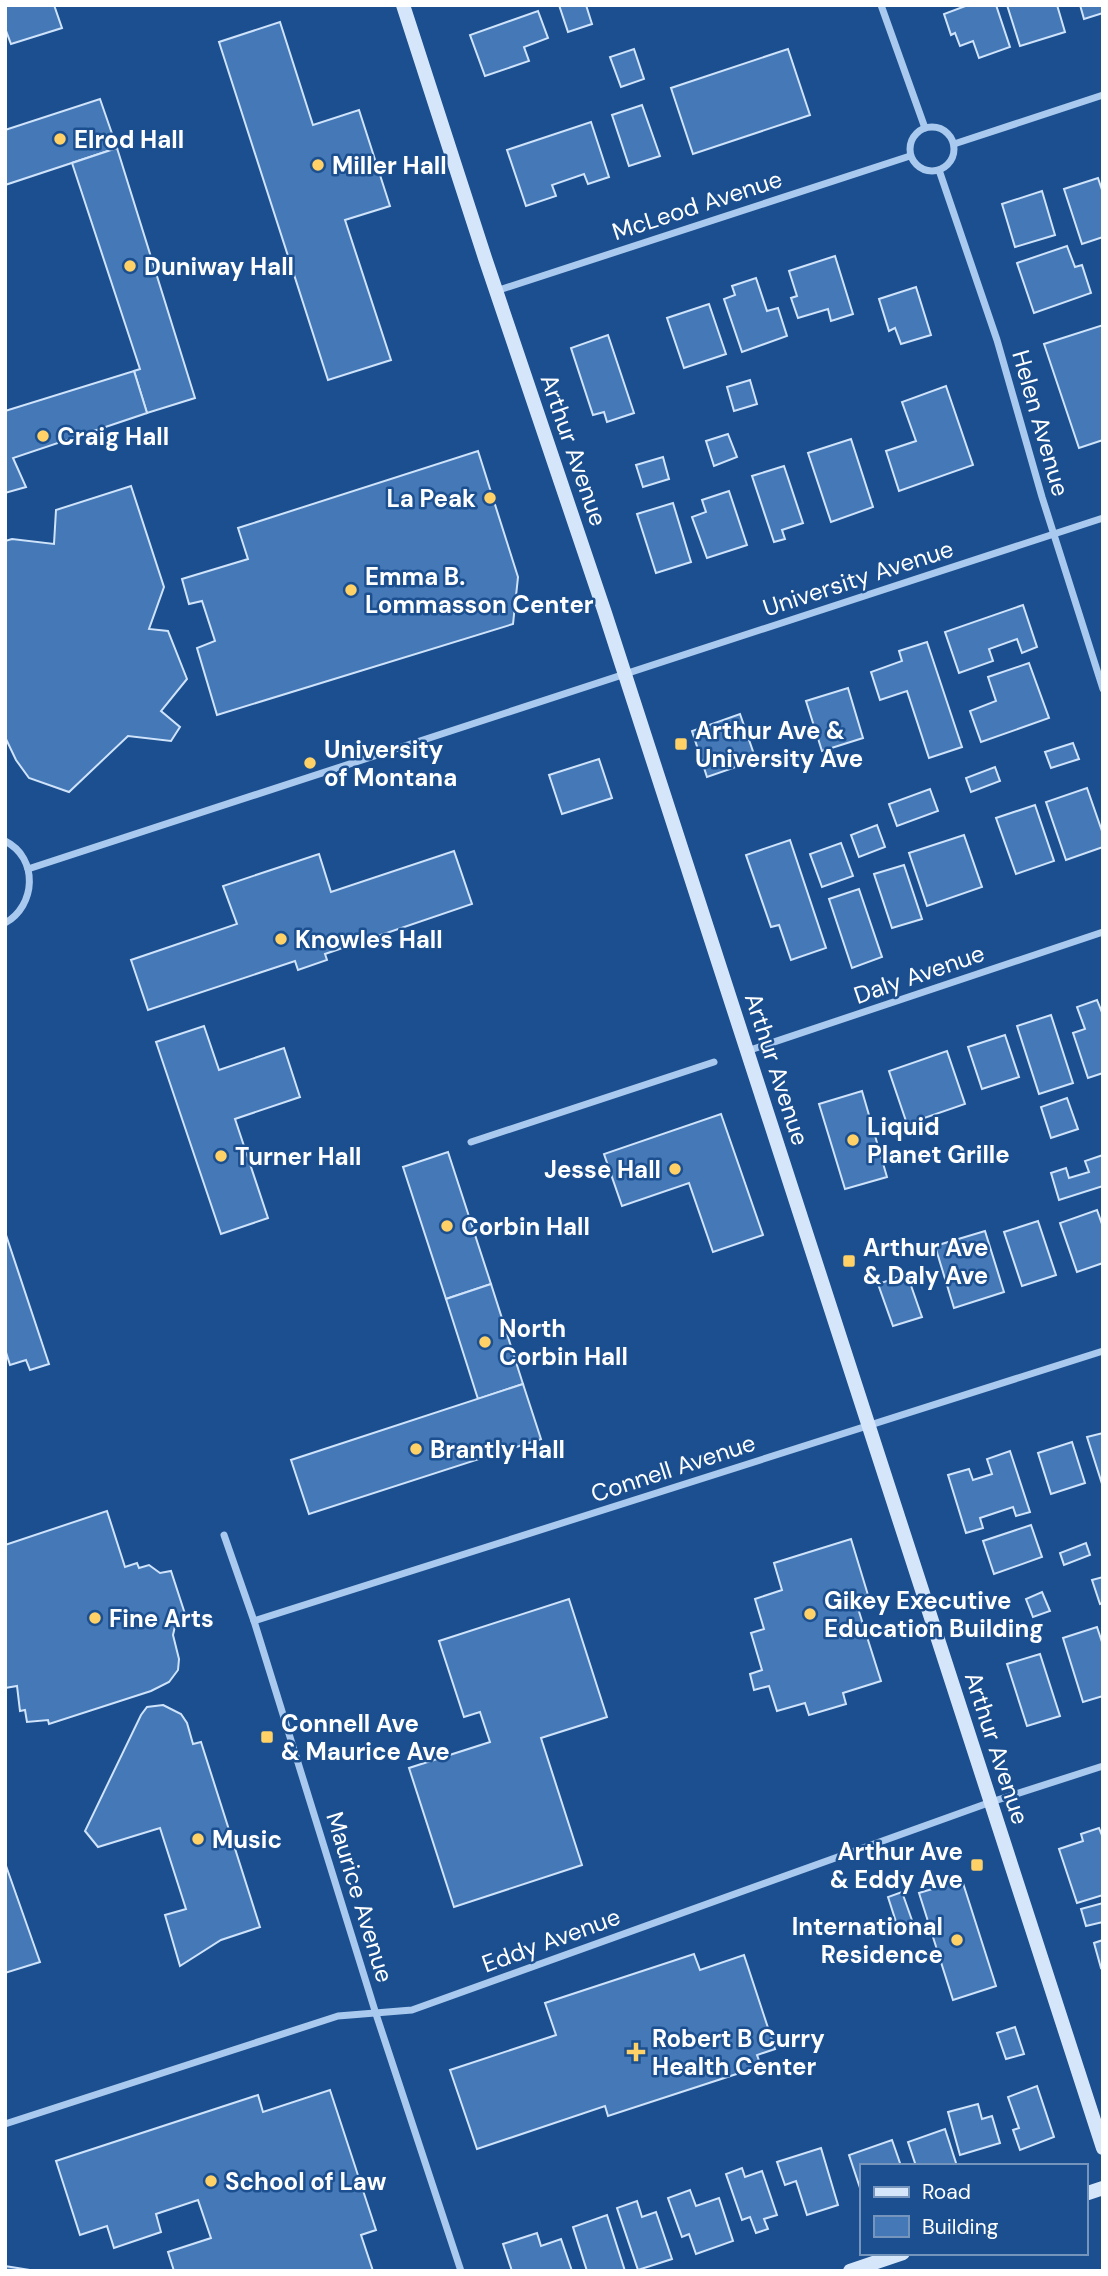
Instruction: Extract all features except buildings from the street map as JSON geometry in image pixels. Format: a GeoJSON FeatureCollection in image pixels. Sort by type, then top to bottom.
{"type":"FeatureCollection","features":[{"type":"Feature","properties":{"kind":"street","name":"Arthur Avenue"},"geometry":{"type":"LineString","coordinates":[[403,5],[625,675],[1103,2148]]}},
{"type":"Feature","properties":{"kind":"street"},"geometry":{"type":"LineString","coordinates":[[881,5],[925,128]]}},
{"type":"Feature","properties":{"kind":"street"},"geometry":{"type":"LineString","coordinates":[[954,144],[1103,95]]}},
{"type":"Feature","properties":{"kind":"street"},"geometry":{"type":"LineString","coordinates":[[925,128],[940,128],[951,137],[954,144],[952,158],[939,170],[927,171],[920,168],[910,156],[911,140],[925,128]]}},
{"type":"Feature","properties":{"kind":"street","name":"McLeod Avenue"},"geometry":{"type":"LineString","coordinates":[[496,291],[910,156]]}},
{"type":"Feature","properties":{"kind":"street","name":"Helen Avenue"},"geometry":{"type":"LineString","coordinates":[[939,170],[997,340],[1103,689]]}},
{"type":"Feature","properties":{"kind":"street","name":"University Avenue"},"geometry":{"type":"LineString","coordinates":[[28,869],[1103,518]]}},
{"type":"Feature","properties":{"kind":"street"},"geometry":{"type":"LineString","coordinates":[[5,841],[21,854],[30,881],[28,896],[22,909],[5,923]]}},
{"type":"Feature","properties":{"kind":"street","name":"Daly Avenue"},"geometry":{"type":"LineString","coordinates":[[747,1051],[1103,932]]}},
{"type":"Feature","properties":{"kind":"street"},"geometry":{"type":"LineString","coordinates":[[471,1142],[714,1062]]}},
{"type":"Feature","properties":{"kind":"street","name":"Connell Avenue"},"geometry":{"type":"LineString","coordinates":[[254,1621],[1103,1351]]}},
{"type":"Feature","properties":{"kind":"street","name":"Maurice Avenue"},"geometry":{"type":"LineString","coordinates":[[224,1535],[254,1621],[376,2014],[461,2271]]}},
{"type":"Feature","properties":{"kind":"street","name":"Eddy Avenue"},"geometry":{"type":"LineString","coordinates":[[5,2124],[338,2015],[412,2010],[991,1802],[1103,1766]]}},
{"type":"Feature","properties":{"kind":"street"},"geometry":{"type":"LineString","coordinates":[[850,2271],[897,2255]]}},
{"type":"Feature","properties":{"kind":"place","name":"Elrod Hall"},"geometry":{"type":"Point","coordinates":[60,139]}},
{"type":"Feature","properties":{"kind":"place","name":"Miller Hall"},"geometry":{"type":"Point","coordinates":[318,165]}},
{"type":"Feature","properties":{"kind":"place","name":"Duniway Hall"},"geometry":{"type":"Point","coordinates":[130,266]}},
{"type":"Feature","properties":{"kind":"place","name":"Craig Hall"},"geometry":{"type":"Point","coordinates":[43,436]}},
{"type":"Feature","properties":{"kind":"place","name":"La Peak"},"geometry":{"type":"Point","coordinates":[490,498]}},
{"type":"Feature","properties":{"kind":"place","name":"Emma B. Lommasson Center"},"geometry":{"type":"Point","coordinates":[351,590]}},
{"type":"Feature","properties":{"kind":"place","name":"Arthur Ave & University Ave"},"geometry":{"type":"Point","coordinates":[681,744]}},
{"type":"Feature","properties":{"kind":"place","name":"University of Montana"},"geometry":{"type":"Point","coordinates":[310,763]}},
{"type":"Feature","properties":{"kind":"place","name":"Knowles Hall"},"geometry":{"type":"Point","coordinates":[281,939]}},
{"type":"Feature","properties":{"kind":"place","name":"Liquid Planet Grille"},"geometry":{"type":"Point","coordinates":[853,1140]}},
{"type":"Feature","properties":{"kind":"place","name":"Turner Hall"},"geometry":{"type":"Point","coordinates":[221,1156]}},
{"type":"Feature","properties":{"kind":"place","name":"Jesse Hall"},"geometry":{"type":"Point","coordinates":[675,1169]}},
{"type":"Feature","properties":{"kind":"place","name":"Corbin Hall"},"geometry":{"type":"Point","coordinates":[447,1226]}},
{"type":"Feature","properties":{"kind":"place","name":"Arthur Ave & Daly Ave"},"geometry":{"type":"Point","coordinates":[849,1261]}},
{"type":"Feature","properties":{"kind":"place","name":"North Corbin Hall"},"geometry":{"type":"Point","coordinates":[485,1342]}},
{"type":"Feature","properties":{"kind":"place","name":"Brantly Hall"},"geometry":{"type":"Point","coordinates":[416,1449]}},
{"type":"Feature","properties":{"kind":"place","name":"Gikey Executive Education Building"},"geometry":{"type":"Point","coordinates":[810,1614]}},
{"type":"Feature","properties":{"kind":"place","name":"Fine Arts"},"geometry":{"type":"Point","coordinates":[95,1618]}},
{"type":"Feature","properties":{"kind":"place","name":"Connell Ave & Maurice Ave"},"geometry":{"type":"Point","coordinates":[267,1737]}},
{"type":"Feature","properties":{"kind":"place","name":"Music"},"geometry":{"type":"Point","coordinates":[198,1839]}},
{"type":"Feature","properties":{"kind":"place","name":"Arthur Ave & Eddy Ave"},"geometry":{"type":"Point","coordinates":[977,1865]}},
{"type":"Feature","properties":{"kind":"place","name":"International Residence"},"geometry":{"type":"Point","coordinates":[957,1940]}},
{"type":"Feature","properties":{"kind":"place","name":"Robert B Curry Health Center"},"geometry":{"type":"Point","coordinates":[636,2052]}},
{"type":"Feature","properties":{"kind":"place","name":"School of Law"},"geometry":{"type":"Point","coordinates":[211,2181]}}]}
